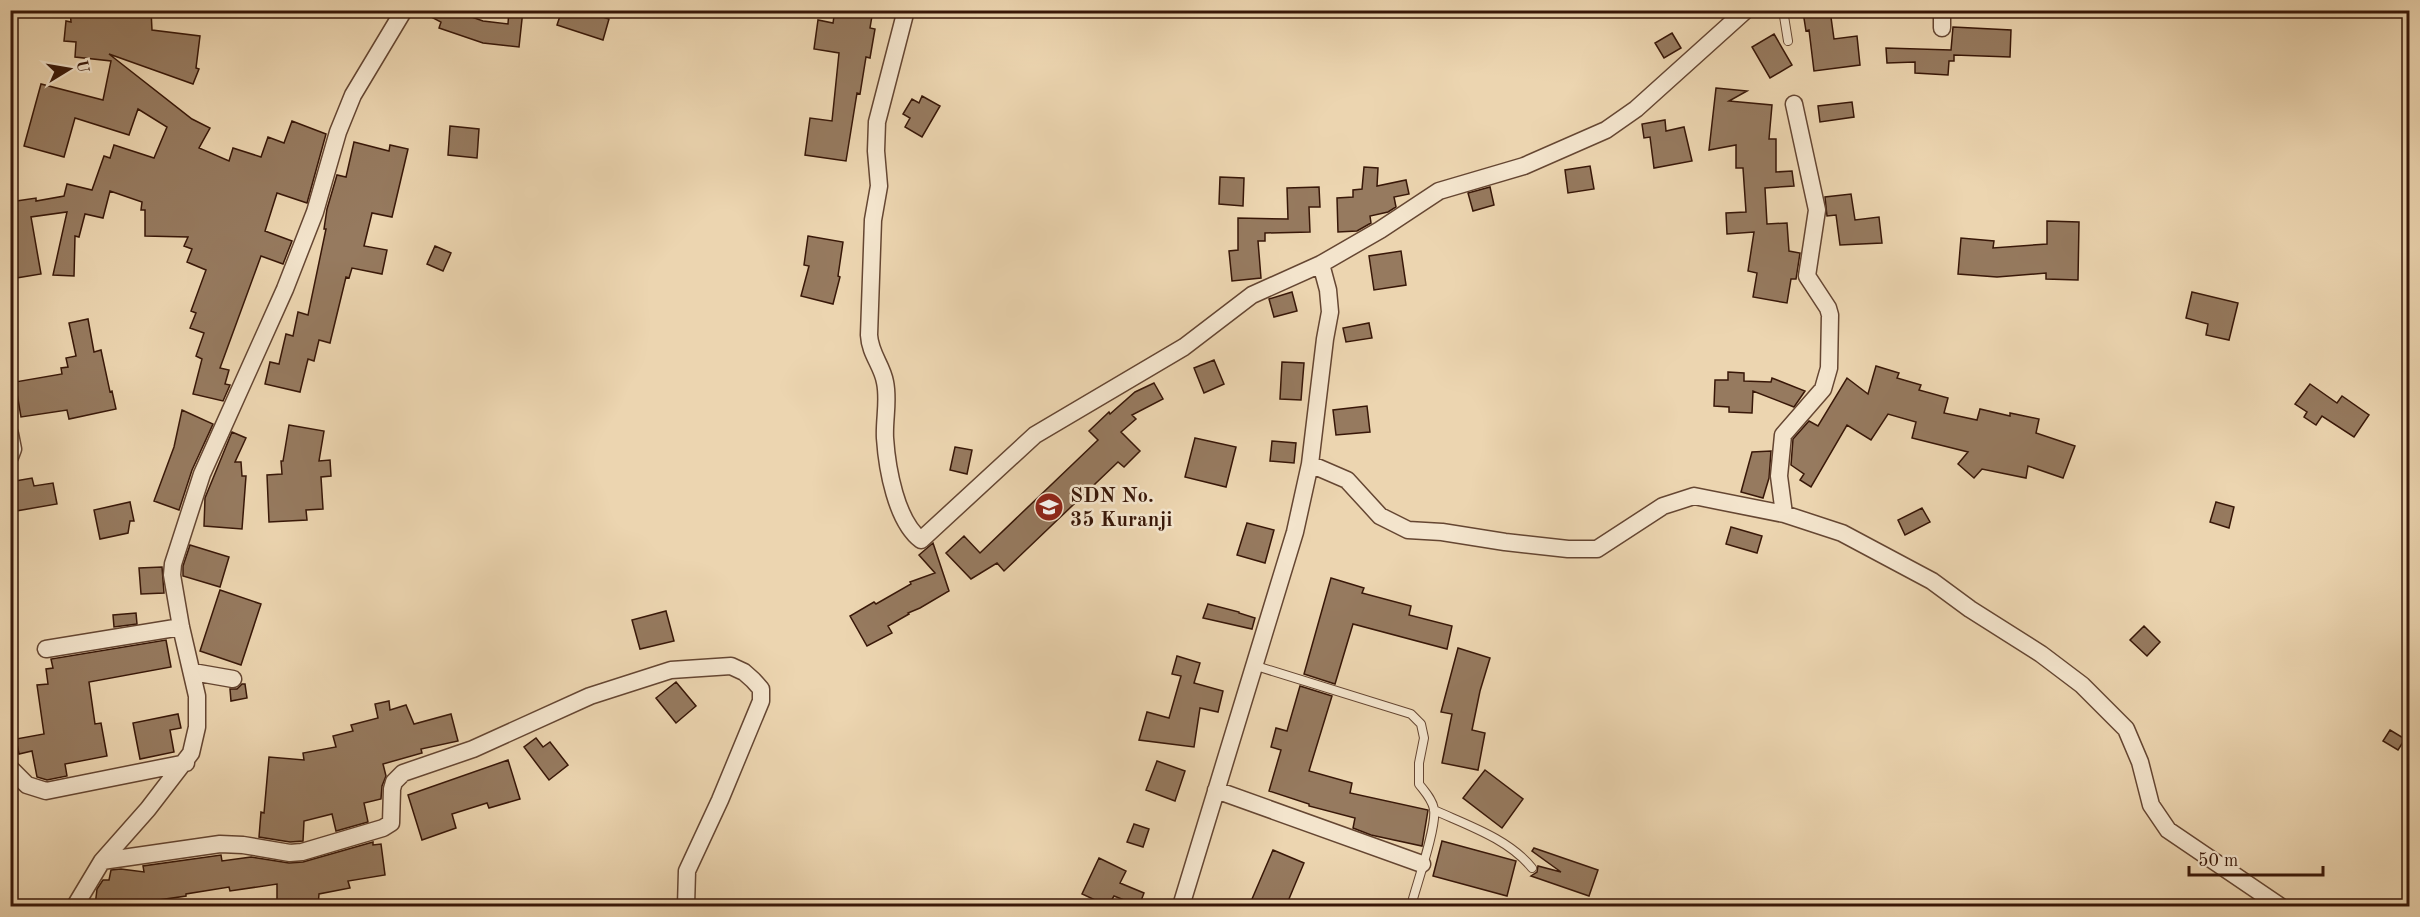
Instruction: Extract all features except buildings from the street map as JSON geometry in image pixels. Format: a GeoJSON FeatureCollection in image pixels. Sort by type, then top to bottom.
{"type":"FeatureCollection","features":[{"type":"Feature","properties":{"kind":"street"},"geometry":{"type":"LineString","coordinates":[[75,906],[102,861],[186,763],[191,753],[197,727],[197,696],[172,576],[173,564],[202,474],[298,256],[315,212],[338,132],[353,95],[404,10]]}},
{"type":"Feature","properties":{"kind":"street"},"geometry":{"type":"LineString","coordinates":[[906,10],[877,122],[876,152],[879,186],[873,220],[869,335],[870,347],[885,381],[885,437],[893,488],[910,529],[920,540],[944,521],[1035,435],[1184,347],[1252,295],[1321,264],[1380,231],[1439,191],[1524,166],[1606,130],[1636,109],[1746,10]]}},
{"type":"Feature","properties":{"kind":"street"},"geometry":{"type":"LineString","coordinates":[[1942,10],[1942,28]]}},
{"type":"Feature","properties":{"kind":"street"},"geometry":{"type":"LineString","coordinates":[[1784,514],[1779,476],[1783,435],[1823,389],[1829,368],[1828,308],[1807,276],[1817,210],[1794,104]]}},
{"type":"Feature","properties":{"kind":"street"},"geometry":{"type":"LineString","coordinates":[[1181,906],[1295,532],[1310,464],[1330,312],[1328,290],[1321,264]]}},
{"type":"Feature","properties":{"kind":"street"},"geometry":{"type":"LineString","coordinates":[[10,434],[13,449],[10,456]]}},
{"type":"Feature","properties":{"kind":"street"},"geometry":{"type":"LineString","coordinates":[[1310,464],[1347,480],[1380,516],[1408,530],[1442,532],[1568,549],[1597,549],[1663,506],[1694,496],[1784,514],[1842,533],[1932,581],[1970,609],[2041,654],[2082,685],[2126,729],[2140,762],[2151,805],[2168,830],[2280,906]]}},
{"type":"Feature","properties":{"kind":"street"},"geometry":{"type":"LineString","coordinates":[[46,649],[182,627]]}},
{"type":"Feature","properties":{"kind":"street"},"geometry":{"type":"LineString","coordinates":[[102,861],[220,844],[243,845],[290,853],[316,849],[391,823],[392,789],[394,782],[403,773],[473,749],[590,696],[651,676],[671,670],[731,666],[744,672],[761,689],[761,700],[720,800],[687,871],[686,906]]}},
{"type":"Feature","properties":{"kind":"street"},"geometry":{"type":"LineString","coordinates":[[193,672],[232,679]]}},
{"type":"Feature","properties":{"kind":"street"},"geometry":{"type":"LineString","coordinates":[[10,768],[27,784],[46,791],[186,763]]}},
{"type":"Feature","properties":{"kind":"street"},"geometry":{"type":"LineString","coordinates":[[1216,790],[1422,864]]}},
{"type":"Feature","properties":{"kind":"lane"},"geometry":{"type":"LineString","coordinates":[[1783,10],[1788,40]]}},
{"type":"Feature","properties":{"kind":"lane"},"geometry":{"type":"LineString","coordinates":[[1253,665],[1411,714],[1421,724],[1424,738],[1419,763],[1419,784],[1429,796],[1434,810],[1411,906]]}},
{"type":"Feature","properties":{"kind":"lane"},"geometry":{"type":"LineString","coordinates":[[1434,810],[1488,834],[1525,860],[1532,868]]}},
{"type":"Feature","properties":{"kind":"place","name":"SDN No. 35 Kuranji"},"geometry":{"type":"Point","coordinates":[1049,507]}}]}
